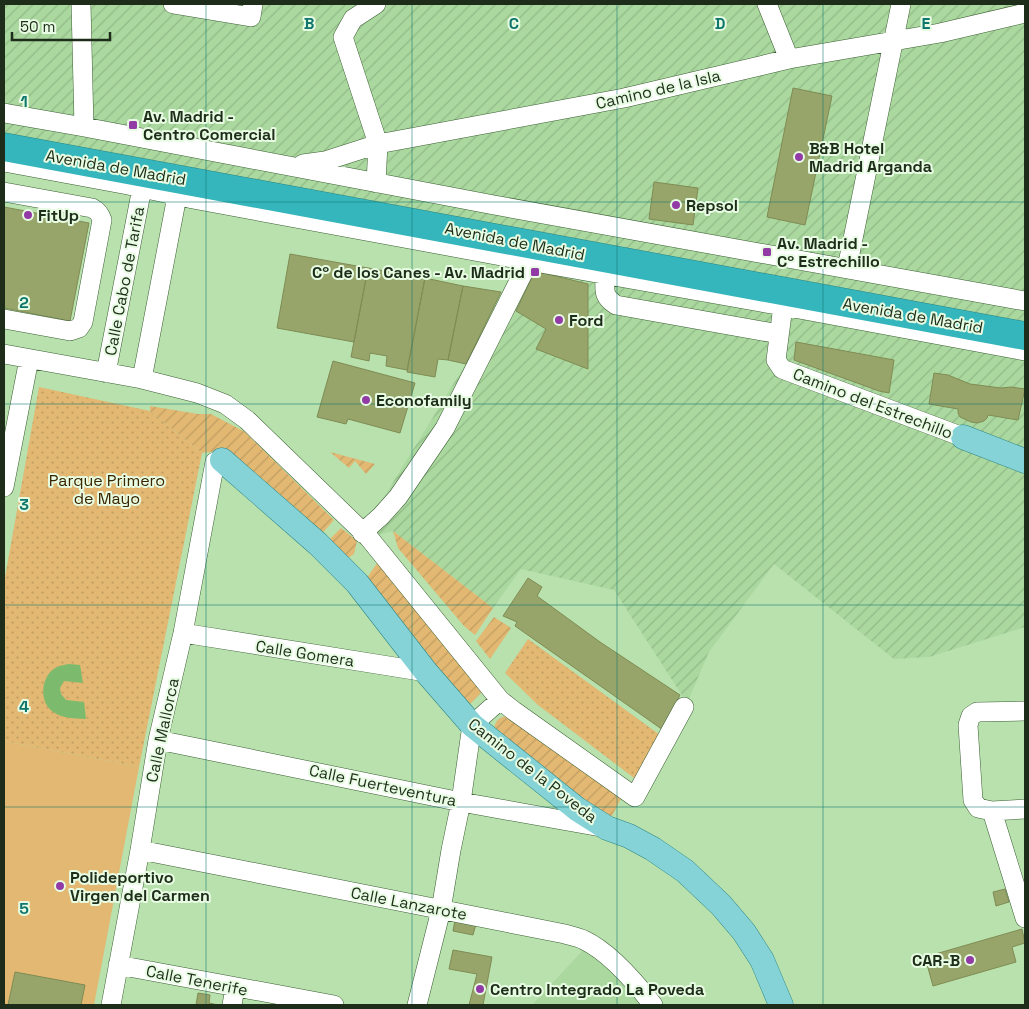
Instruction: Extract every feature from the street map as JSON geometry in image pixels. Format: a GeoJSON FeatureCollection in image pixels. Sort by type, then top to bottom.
{"type":"FeatureCollection","features":[{"type":"Feature","properties":{"kind":"highway","name":"Avenida de Madrid"},"geometry":{"type":"LineString","coordinates":[[4,129],[1025,318]]}},
{"type":"Feature","properties":{"kind":"highway","name":"Avenida de Madrid"},"geometry":{"type":"LineString","coordinates":[[4,147],[1025,336]]}},
{"type":"Feature","properties":{"kind":"main road","name":"Camino del Estrechillo"},"geometry":{"type":"LineString","coordinates":[[963,437],[1025,461]]}},
{"type":"Feature","properties":{"kind":"main road","name":"Camino de la Poveda"},"geometry":{"type":"LineString","coordinates":[[222,460],[318,544],[357,583],[426,672],[472,726],[577,809],[608,828],[629,836],[653,849],[685,871],[721,905],[744,932],[762,960],[781,1005]]}},
{"type":"Feature","properties":{"kind":"street"},"geometry":{"type":"LineString","coordinates":[[81,4],[84,127]]}},
{"type":"Feature","properties":{"kind":"street"},"geometry":{"type":"LineString","coordinates":[[173,4],[251,17],[253,4]]}},
{"type":"Feature","properties":{"kind":"street"},"geometry":{"type":"LineString","coordinates":[[376,4],[353,19],[343,36],[378,144],[376,183]]}},
{"type":"Feature","properties":{"kind":"street"},"geometry":{"type":"LineString","coordinates":[[767,4],[789,59]]}},
{"type":"Feature","properties":{"kind":"street"},"geometry":{"type":"LineString","coordinates":[[847,268],[901,4]]}},
{"type":"Feature","properties":{"kind":"street","name":"Camino de la Isla"},"geometry":{"type":"LineString","coordinates":[[290,166],[325,161],[378,144],[624,98],[789,59],[940,33],[1025,13]]}},
{"type":"Feature","properties":{"kind":"street"},"geometry":{"type":"LineString","coordinates":[[4,113],[494,205],[1025,301]]}},
{"type":"Feature","properties":{"kind":"street"},"geometry":{"type":"LineString","coordinates":[[4,162],[177,196],[1025,351]]}},
{"type":"Feature","properties":{"kind":"street","name":"Calle Cabo de Tarifa"},"geometry":{"type":"LineString","coordinates":[[106,373],[142,188]]}},
{"type":"Feature","properties":{"kind":"street"},"geometry":{"type":"LineString","coordinates":[[4,192],[92,208],[100,214],[102,220],[81,326],[76,330],[70,331],[4,318]]}},
{"type":"Feature","properties":{"kind":"street"},"geometry":{"type":"LineString","coordinates":[[142,379],[177,196]]}},
{"type":"Feature","properties":{"kind":"street"},"geometry":{"type":"LineString","coordinates":[[362,533],[398,497],[444,428],[529,261]]}},
{"type":"Feature","properties":{"kind":"street"},"geometry":{"type":"LineString","coordinates":[[605,275],[605,293],[608,300],[616,304],[779,334]]}},
{"type":"Feature","properties":{"kind":"street","name":"Camino del Estrechillo"},"geometry":{"type":"LineString","coordinates":[[783,306],[776,360],[782,369],[963,437]]}},
{"type":"Feature","properties":{"kind":"street"},"geometry":{"type":"LineString","coordinates":[[4,354],[142,379],[197,393],[225,404],[247,420],[368,538],[500,700],[635,797],[684,707]]}},
{"type":"Feature","properties":{"kind":"street"},"geometry":{"type":"LineString","coordinates":[[4,487],[29,359]]}},
{"type":"Feature","properties":{"kind":"street","name":"Calle Mallorca"},"geometry":{"type":"LineString","coordinates":[[111,1005],[158,740],[183,634],[215,462],[222,460]]}},
{"type":"Feature","properties":{"kind":"street","name":"Calle Gomera"},"geometry":{"type":"LineString","coordinates":[[183,634],[426,672]]}},
{"type":"Feature","properties":{"kind":"street"},"geometry":{"type":"LineString","coordinates":[[417,1005],[441,910],[461,802],[472,726],[500,700]]}},
{"type":"Feature","properties":{"kind":"street"},"geometry":{"type":"LineString","coordinates":[[1025,711],[977,712],[971,716],[968,725],[973,800],[978,808],[992,811],[1025,809]]}},
{"type":"Feature","properties":{"kind":"street","name":"Calle Fuerteventura"},"geometry":{"type":"LineString","coordinates":[[158,740],[461,802],[608,828]]}},
{"type":"Feature","properties":{"kind":"street"},"geometry":{"type":"LineString","coordinates":[[992,811],[1025,918]]}},
{"type":"Feature","properties":{"kind":"street","name":"Calle Lanzarote"},"geometry":{"type":"LineString","coordinates":[[140,850],[565,934],[584,940],[620,967],[653,1005]]}},
{"type":"Feature","properties":{"kind":"street","name":"Calle Tenerife"},"geometry":{"type":"LineString","coordinates":[[118,965],[233,996],[334,1005]]}},
{"type":"Feature","properties":{"kind":"shaded area"},"geometry":{"type":"Polygon","coordinates":[[[4,4],[1025,4],[1025,627],[929,657],[894,659],[774,564],[709,652],[687,703],[614,590],[521,569],[493,608],[393,531],[369,538],[362,533],[528,262],[4,152],[4,4]]]}},
{"type":"Feature","properties":{"kind":"shaded area"},"geometry":{"type":"Polygon","coordinates":[[[69,664],[80,665],[83,683],[64,681],[60,688],[61,694],[66,700],[84,702],[86,719],[58,715],[50,709],[44,697],[44,683],[47,676],[57,667],[69,664]]]}},
{"type":"Feature","properties":{"kind":"shaded area"},"geometry":{"type":"Polygon","coordinates":[[[584,949],[611,968],[644,1005],[532,1005],[584,949]]]}},
{"type":"Feature","properties":{"kind":"green space","name":"Parque Primero de Mayo"},"geometry":{"type":"Polygon","coordinates":[[[39,387],[150,411],[202,453],[139,767],[4,741],[4,583],[39,387]]]}},
{"type":"Feature","properties":{"kind":"green space"},"geometry":{"type":"Polygon","coordinates":[[[150,406],[198,414],[211,414],[245,432],[334,520],[318,538],[227,450],[202,453],[150,411],[150,406]]]}},
{"type":"Feature","properties":{"kind":"green space"},"geometry":{"type":"Polygon","coordinates":[[[330,452],[375,464],[366,474],[355,461],[349,468],[330,452]]]}},
{"type":"Feature","properties":{"kind":"green space"},"geometry":{"type":"Polygon","coordinates":[[[341,528],[357,541],[354,554],[348,558],[325,544],[341,528]]]}},
{"type":"Feature","properties":{"kind":"green space"},"geometry":{"type":"Polygon","coordinates":[[[393,531],[493,608],[475,635],[464,626],[398,548],[393,531]]]}},
{"type":"Feature","properties":{"kind":"green space"},"geometry":{"type":"Polygon","coordinates":[[[378,562],[485,689],[468,706],[366,579],[378,562]]]}},
{"type":"Feature","properties":{"kind":"green space"},"geometry":{"type":"Polygon","coordinates":[[[494,617],[511,628],[490,659],[476,641],[494,617]]]}},
{"type":"Feature","properties":{"kind":"green space"},"geometry":{"type":"Polygon","coordinates":[[[528,639],[660,735],[638,781],[538,705],[505,673],[528,639]]]}},
{"type":"Feature","properties":{"kind":"green space"},"geometry":{"type":"Polygon","coordinates":[[[510,715],[621,799],[610,819],[494,732],[495,724],[498,720],[510,715]]]}},
{"type":"Feature","properties":{"kind":"green space","name":"Polideportivo Virgen del Carmen"},"geometry":{"type":"Polygon","coordinates":[[[4,741],[139,767],[94,1005],[4,1005],[4,741]]]}},
{"type":"Feature","properties":{"kind":"building","name":"B&B Hotel Madrid Arganda"},"geometry":{"type":"Polygon","coordinates":[[[793,88],[832,96],[805,225],[767,217],[793,88]]]}},
{"type":"Feature","properties":{"kind":"building"},"geometry":{"type":"Polygon","coordinates":[[[654,182],[698,188],[693,225],[649,219],[654,182]]]}},
{"type":"Feature","properties":{"kind":"building"},"geometry":{"type":"Polygon","coordinates":[[[4,207],[89,223],[70,321],[4,308],[4,207]]]}},
{"type":"Feature","properties":{"kind":"building"},"geometry":{"type":"Polygon","coordinates":[[[290,254],[368,268],[354,342],[277,328],[290,254]]]}},
{"type":"Feature","properties":{"kind":"building"},"geometry":{"type":"Polygon","coordinates":[[[368,268],[425,278],[407,370],[386,366],[387,356],[370,353],[369,361],[351,357],[368,268]]]}},
{"type":"Feature","properties":{"kind":"building","name":"Ford"},"geometry":{"type":"Polygon","coordinates":[[[535,271],[588,284],[588,369],[536,349],[546,329],[516,311],[535,271]]]}},
{"type":"Feature","properties":{"kind":"building"},"geometry":{"type":"Polygon","coordinates":[[[425,278],[463,286],[448,360],[438,359],[435,377],[407,372],[425,278]]]}},
{"type":"Feature","properties":{"kind":"building"},"geometry":{"type":"Polygon","coordinates":[[[463,286],[501,292],[466,364],[448,360],[463,286]]]}},
{"type":"Feature","properties":{"kind":"building"},"geometry":{"type":"Polygon","coordinates":[[[796,342],[894,360],[889,393],[794,360],[796,342]]]}},
{"type":"Feature","properties":{"kind":"building","name":"Econofamily"},"geometry":{"type":"Polygon","coordinates":[[[333,361],[415,383],[400,433],[348,419],[346,424],[317,417],[333,361]]]}},
{"type":"Feature","properties":{"kind":"building"},"geometry":{"type":"Polygon","coordinates":[[[934,373],[948,375],[970,384],[1025,389],[1018,420],[988,415],[984,421],[971,422],[960,417],[958,409],[929,404],[934,373]]]}},
{"type":"Feature","properties":{"kind":"building"},"geometry":{"type":"Polygon","coordinates":[[[528,578],[542,587],[537,596],[600,642],[680,695],[663,730],[515,626],[517,622],[503,616],[528,578]]]}},
{"type":"Feature","properties":{"kind":"building"},"geometry":{"type":"Polygon","coordinates":[[[1005,889],[1009,902],[996,906],[993,892],[1005,889]]]}},
{"type":"Feature","properties":{"kind":"building"},"geometry":{"type":"Polygon","coordinates":[[[455,920],[476,924],[473,935],[453,931],[455,920]]]}},
{"type":"Feature","properties":{"kind":"building","name":"CAR-B"},"geometry":{"type":"Polygon","coordinates":[[[1022,929],[1025,943],[1012,947],[1016,962],[933,986],[925,957],[1022,929]]]}},
{"type":"Feature","properties":{"kind":"building","name":"Centro Integrado La Poveda"},"geometry":{"type":"Polygon","coordinates":[[[453,950],[492,957],[483,1005],[469,1005],[477,974],[449,969],[453,950]]]}},
{"type":"Feature","properties":{"kind":"building"},"geometry":{"type":"Polygon","coordinates":[[[15,972],[85,985],[81,1005],[8,1005],[15,972]]]}},
{"type":"Feature","properties":{"kind":"building"},"geometry":{"type":"Polygon","coordinates":[[[198,993],[210,995],[209,1003],[218,1005],[196,1005],[198,993]]]}},
{"type":"Feature","properties":{"kind":"place","name":"Av. Madrid - Centro Comercial"},"geometry":{"type":"Point","coordinates":[133,125]}},
{"type":"Feature","properties":{"kind":"place","name":"B&B Hotel Madrid Arganda"},"geometry":{"type":"Point","coordinates":[799,157]}},
{"type":"Feature","properties":{"kind":"place","name":"Repsol"},"geometry":{"type":"Point","coordinates":[676,205]}},
{"type":"Feature","properties":{"kind":"place","name":"FitUp"},"geometry":{"type":"Point","coordinates":[28,215]}},
{"type":"Feature","properties":{"kind":"place","name":"Av. Madrid - Cº Estrechillo"},"geometry":{"type":"Point","coordinates":[767,252]}},
{"type":"Feature","properties":{"kind":"place","name":"Cº de los Canes - Av. Madrid"},"geometry":{"type":"Point","coordinates":[535,272]}},
{"type":"Feature","properties":{"kind":"place","name":"Ford"},"geometry":{"type":"Point","coordinates":[559,320]}},
{"type":"Feature","properties":{"kind":"place","name":"Econofamily"},"geometry":{"type":"Point","coordinates":[366,400]}},
{"type":"Feature","properties":{"kind":"place","name":"Polideportivo Virgen del Carmen"},"geometry":{"type":"Point","coordinates":[60,886]}},
{"type":"Feature","properties":{"kind":"place","name":"CAR-B"},"geometry":{"type":"Point","coordinates":[970,960]}},
{"type":"Feature","properties":{"kind":"place","name":"Centro Integrado La Poveda"},"geometry":{"type":"Point","coordinates":[480,989]}}]}
